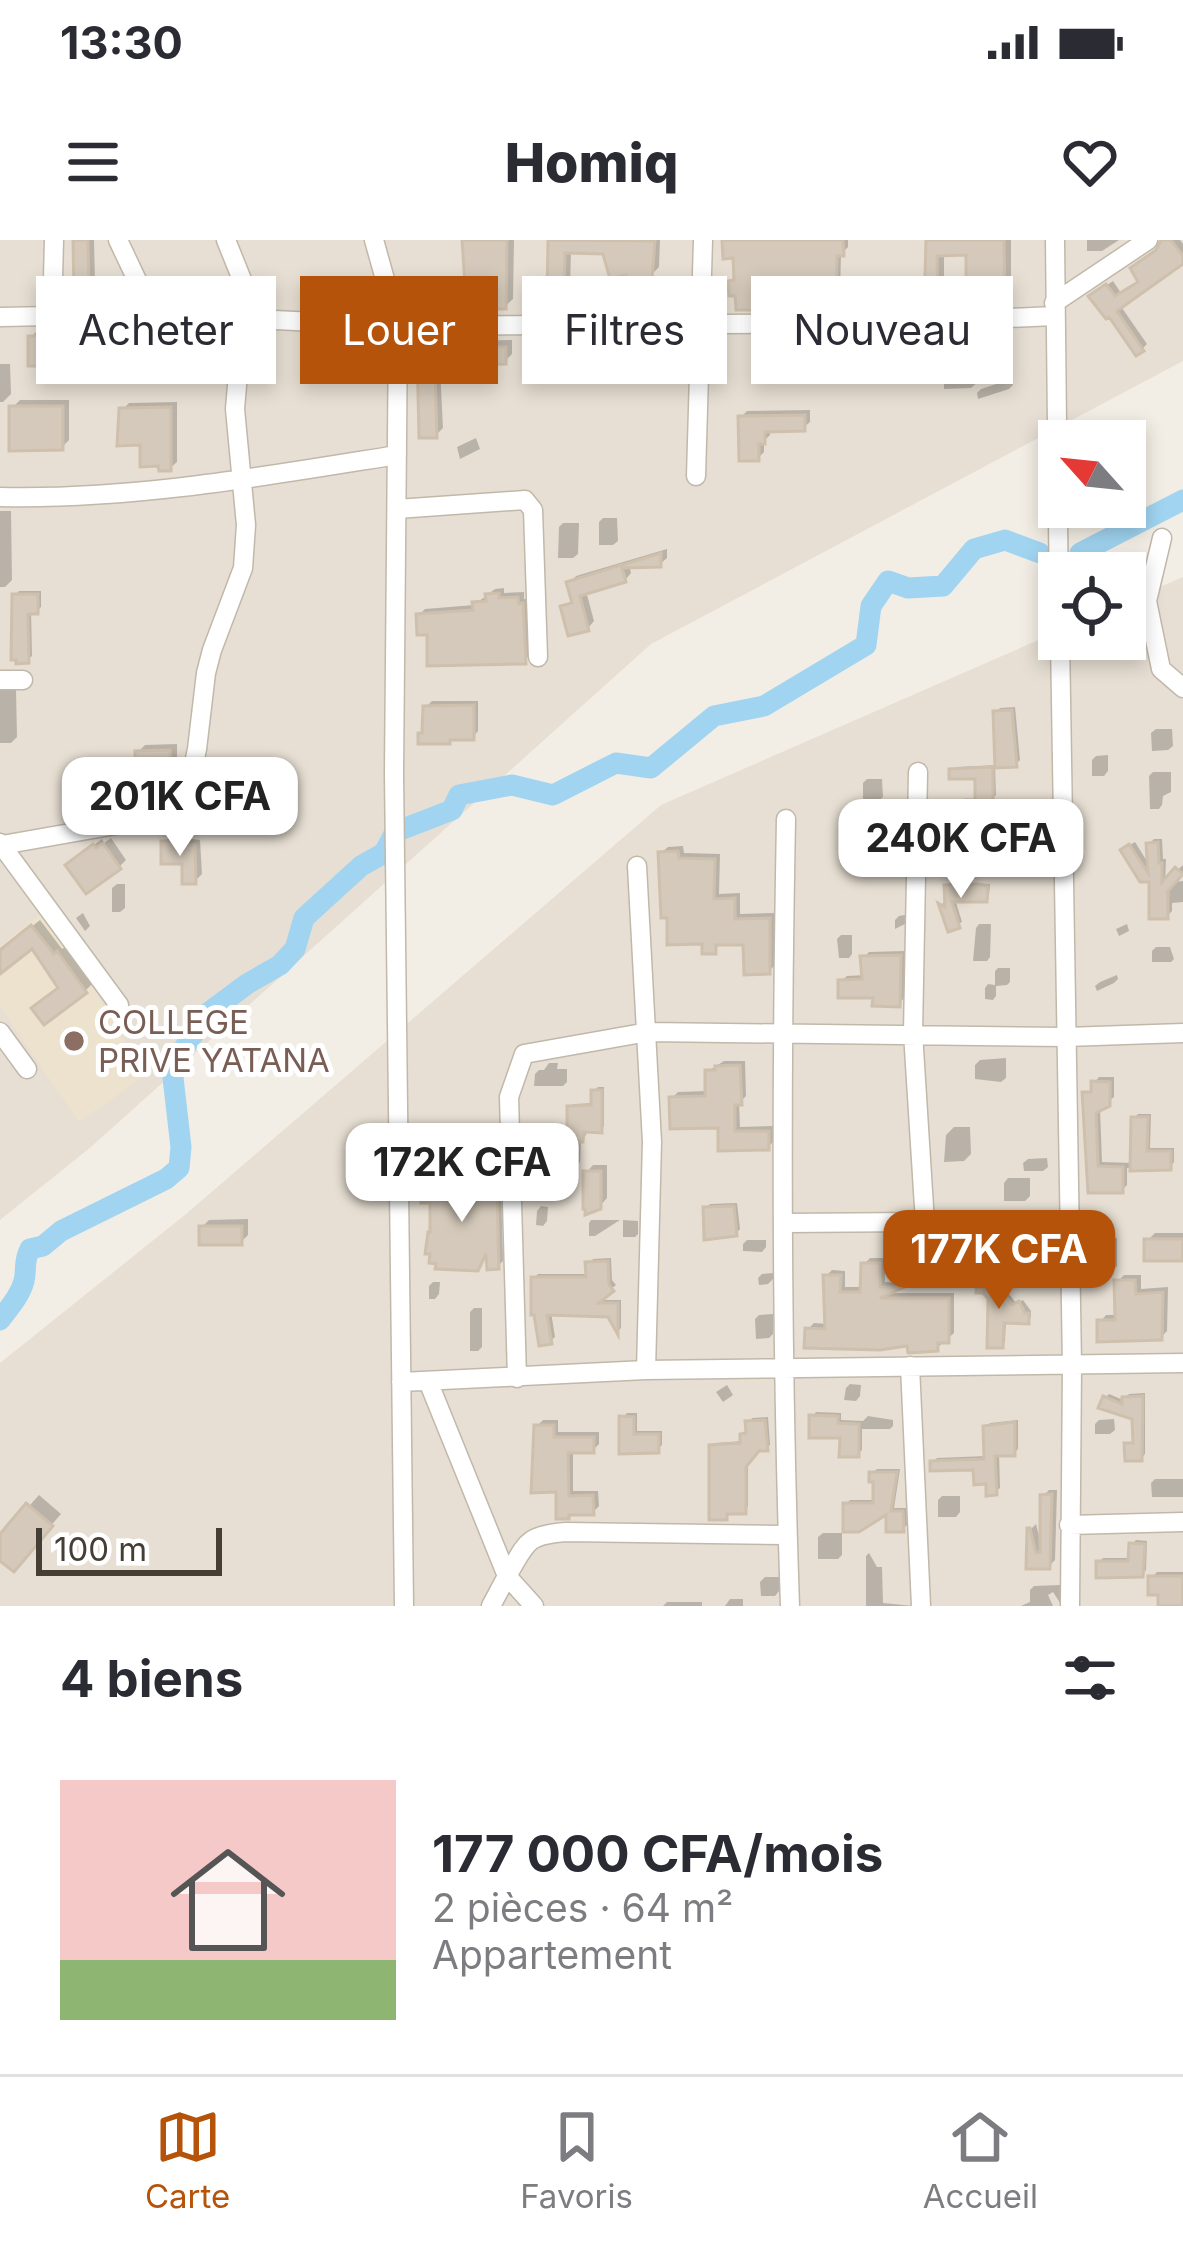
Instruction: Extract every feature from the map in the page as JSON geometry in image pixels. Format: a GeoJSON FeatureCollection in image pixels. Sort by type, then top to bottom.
{"type":"FeatureCollection","features":[{"type":"Feature","properties":{"kind":"street"},"geometry":{"type":"LineString","coordinates":[[53,276],[54,240]]}},
{"type":"Feature","properties":{"kind":"street"},"geometry":{"type":"LineString","coordinates":[[118,240],[135,276]]}},
{"type":"Feature","properties":{"kind":"street"},"geometry":{"type":"LineString","coordinates":[[226,240],[236,276]]}},
{"type":"Feature","properties":{"kind":"street"},"geometry":{"type":"LineString","coordinates":[[374,240],[384,276]]}},
{"type":"Feature","properties":{"kind":"street"},"geometry":{"type":"LineString","coordinates":[[703,240],[703,276]]}},
{"type":"Feature","properties":{"kind":"street"},"geometry":{"type":"LineString","coordinates":[[1055,240],[1058,552]]}},
{"type":"Feature","properties":{"kind":"street"},"geometry":{"type":"LineString","coordinates":[[727,324],[892,323],[1054,310],[1148,240]]}},
{"type":"Feature","properties":{"kind":"street"},"geometry":{"type":"LineString","coordinates":[[0,316],[36,316]]}},
{"type":"Feature","properties":{"kind":"street"},"geometry":{"type":"LineString","coordinates":[[119,1005],[1,844],[184,813],[206,673],[243,568],[246,525],[235,409],[237,384]]}},
{"type":"Feature","properties":{"kind":"street"},"geometry":{"type":"LineString","coordinates":[[398,384],[394,774],[404,1606]]}},
{"type":"Feature","properties":{"kind":"street"},"geometry":{"type":"LineString","coordinates":[[696,476],[700,384]]}},
{"type":"Feature","properties":{"kind":"street"},"geometry":{"type":"LineString","coordinates":[[0,497],[55,498],[241,480],[397,455]]}},
{"type":"Feature","properties":{"kind":"street"},"geometry":{"type":"LineString","coordinates":[[397,509],[525,500],[533,510],[538,657]]}},
{"type":"Feature","properties":{"kind":"street"},"geometry":{"type":"LineString","coordinates":[[1162,538],[1148,601],[1162,669],[1183,688]]}},
{"type":"Feature","properties":{"kind":"street"},"geometry":{"type":"LineString","coordinates":[[1060,660],[1072,1366],[1070,1606]]}},
{"type":"Feature","properties":{"kind":"street"},"geometry":{"type":"LineString","coordinates":[[0,680],[23,680]]}},
{"type":"Feature","properties":{"kind":"street"},"geometry":{"type":"LineString","coordinates":[[918,772],[913,1033],[925,1222]]}},
{"type":"Feature","properties":{"kind":"street"},"geometry":{"type":"LineString","coordinates":[[786,819],[782,1033],[790,1606]]}},
{"type":"Feature","properties":{"kind":"street"},"geometry":{"type":"LineString","coordinates":[[637,866],[652,1142],[646,1370]]}},
{"type":"Feature","properties":{"kind":"street"},"geometry":{"type":"LineString","coordinates":[[0,1032],[27,1069]]}},
{"type":"Feature","properties":{"kind":"street"},"geometry":{"type":"LineString","coordinates":[[517,1378],[509,1097],[524,1054],[648,1032],[1183,1033]]}},
{"type":"Feature","properties":{"kind":"street"},"geometry":{"type":"LineString","coordinates":[[785,1223],[1068,1221]]}},
{"type":"Feature","properties":{"kind":"street"},"geometry":{"type":"LineString","coordinates":[[401,1382],[646,1370],[1183,1363]]}},
{"type":"Feature","properties":{"kind":"street"},"geometry":{"type":"LineString","coordinates":[[910,1366],[921,1606]]}},
{"type":"Feature","properties":{"kind":"street"},"geometry":{"type":"LineString","coordinates":[[428,1381],[507,1576],[534,1606]]}},
{"type":"Feature","properties":{"kind":"street"},"geometry":{"type":"LineString","coordinates":[[1069,1525],[1183,1522]]}},
{"type":"Feature","properties":{"kind":"street"},"geometry":{"type":"LineString","coordinates":[[491,1606],[528,1541],[540,1534],[788,1535]]}},
{"type":"Feature","properties":{"kind":"shaded area"},"geometry":{"type":"Polygon","coordinates":[[[0,240],[1183,240],[1183,361],[1072,420],[1038,420],[1038,438],[651,644],[91,1147],[0,1220],[0,240]]]}},
{"type":"Feature","properties":{"kind":"shaded area"},"geometry":{"type":"Polygon","coordinates":[[[1183,577],[1183,1606],[0,1606],[0,1363],[186,1214],[661,805],[1038,640],[1038,660],[1146,660],[1146,593],[1183,577]]]}},
{"type":"Feature","properties":{"kind":"shaded area","name":"COLLEGE PRIVE YATANA"},"geometry":{"type":"Polygon","coordinates":[[[46,909],[146,1075],[79,1122],[0,1007],[0,946],[46,909]]]}},
{"type":"Feature","properties":{"kind":"building"},"geometry":{"type":"Polygon","coordinates":[[[73,240],[88,240],[89,276],[74,276],[73,240]]]}},
{"type":"Feature","properties":{"kind":"building"},"geometry":{"type":"Polygon","coordinates":[[[462,240],[507,240],[506,309],[498,309],[498,276],[464,276],[462,240]]]}},
{"type":"Feature","properties":{"kind":"building"},"geometry":{"type":"Polygon","coordinates":[[[548,240],[655,241],[652,276],[609,276],[603,254],[565,253],[565,276],[547,276],[548,240]]]}},
{"type":"Feature","properties":{"kind":"building"},"geometry":{"type":"Polygon","coordinates":[[[722,240],[843,240],[844,256],[837,256],[837,276],[751,276],[751,310],[736,310],[728,281],[734,280],[733,258],[723,259],[722,240]]]}},
{"type":"Feature","properties":{"kind":"building"},"geometry":{"type":"Polygon","coordinates":[[[926,240],[1004,240],[1005,276],[966,276],[966,255],[937,256],[937,276],[925,276],[926,240]]]}},
{"type":"Feature","properties":{"kind":"building"},"geometry":{"type":"Polygon","coordinates":[[[1161,240],[1171,240],[1183,264],[1117,311],[1144,351],[1136,356],[1088,296],[1106,284],[1115,296],[1138,282],[1130,268],[1156,250],[1161,240]]]}},
{"type":"Feature","properties":{"kind":"building"},"geometry":{"type":"Polygon","coordinates":[[[28,336],[36,336],[36,366],[28,366],[28,336]]]}},
{"type":"Feature","properties":{"kind":"building"},"geometry":{"type":"Polygon","coordinates":[[[498,347],[506,347],[506,364],[498,364],[498,347]]]}},
{"type":"Feature","properties":{"kind":"building"},"geometry":{"type":"Polygon","coordinates":[[[418,384],[435,384],[437,438],[419,438],[418,384]]]}},
{"type":"Feature","properties":{"kind":"building"},"geometry":{"type":"Polygon","coordinates":[[[9,406],[63,406],[63,450],[9,451],[9,406]]]}},
{"type":"Feature","properties":{"kind":"building"},"geometry":{"type":"Polygon","coordinates":[[[171,407],[171,471],[140,467],[140,445],[117,446],[119,408],[171,407]]]}},
{"type":"Feature","properties":{"kind":"building"},"geometry":{"type":"Polygon","coordinates":[[[805,415],[805,431],[765,432],[759,461],[739,461],[738,416],[805,415]]]}},
{"type":"Feature","properties":{"kind":"building"},"geometry":{"type":"Polygon","coordinates":[[[661,553],[661,567],[622,568],[626,582],[580,596],[589,631],[568,636],[560,606],[572,603],[566,582],[661,553]]]}},
{"type":"Feature","properties":{"kind":"building"},"geometry":{"type":"Polygon","coordinates":[[[499,593],[499,598],[518,597],[519,604],[523,603],[526,664],[427,666],[427,635],[417,635],[416,614],[473,610],[472,602],[499,593]]]}},
{"type":"Feature","properties":{"kind":"building"},"geometry":{"type":"Polygon","coordinates":[[[12,594],[38,594],[38,614],[28,614],[29,663],[11,660],[12,594]]]}},
{"type":"Feature","properties":{"kind":"building"},"geometry":{"type":"Polygon","coordinates":[[[474,705],[474,740],[418,744],[423,706],[474,705]]]}},
{"type":"Feature","properties":{"kind":"building"},"geometry":{"type":"Polygon","coordinates":[[[1012,710],[1017,767],[995,768],[993,711],[1012,710]]]}},
{"type":"Feature","properties":{"kind":"building"},"geometry":{"type":"Polygon","coordinates":[[[170,750],[171,773],[135,774],[135,751],[170,750]]]}},
{"type":"Feature","properties":{"kind":"building"},"geometry":{"type":"Polygon","coordinates":[[[993,767],[993,802],[976,802],[976,814],[968,814],[965,800],[975,800],[975,779],[949,779],[949,769],[993,767]]]}},
{"type":"Feature","properties":{"kind":"building"},"geometry":{"type":"Polygon","coordinates":[[[161,841],[195,845],[196,884],[182,884],[182,864],[161,864],[161,841]]]}},
{"type":"Feature","properties":{"kind":"building"},"geometry":{"type":"Polygon","coordinates":[[[1158,842],[1162,882],[1175,867],[1183,874],[1168,891],[1168,919],[1149,919],[1149,882],[1140,882],[1120,850],[1129,844],[1148,873],[1146,843],[1158,842]]]}},
{"type":"Feature","properties":{"kind":"building"},"geometry":{"type":"Polygon","coordinates":[[[103,843],[121,869],[86,894],[65,865],[93,844],[96,848],[103,843]]]}},
{"type":"Feature","properties":{"kind":"building"},"geometry":{"type":"Polygon","coordinates":[[[678,851],[679,858],[715,859],[714,899],[735,898],[735,919],[770,918],[770,974],[744,975],[743,945],[716,945],[716,954],[702,954],[702,944],[667,945],[658,852],[678,851]]]}},
{"type":"Feature","properties":{"kind":"building"},"geometry":{"type":"Polygon","coordinates":[[[944,885],[988,886],[987,902],[952,902],[960,928],[948,932],[938,903],[945,907],[944,885]]]}},
{"type":"Feature","properties":{"kind":"building"},"geometry":{"type":"Polygon","coordinates":[[[31,925],[87,993],[44,1025],[31,1008],[58,988],[32,949],[0,974],[0,950],[31,925]]]}},
{"type":"Feature","properties":{"kind":"building"},"geometry":{"type":"Polygon","coordinates":[[[901,955],[900,1007],[872,1006],[873,998],[838,998],[838,980],[862,979],[860,956],[901,955]]]}},
{"type":"Feature","properties":{"kind":"building"},"geometry":{"type":"Polygon","coordinates":[[[740,1065],[742,1105],[735,1105],[735,1131],[769,1131],[769,1150],[718,1151],[718,1128],[670,1129],[669,1097],[705,1096],[705,1070],[740,1065]]]}},
{"type":"Feature","properties":{"kind":"building"},"geometry":{"type":"Polygon","coordinates":[[[1091,1081],[1110,1082],[1110,1106],[1096,1113],[1098,1166],[1123,1167],[1123,1193],[1088,1193],[1082,1092],[1091,1092],[1091,1081]]]}},
{"type":"Feature","properties":{"kind":"building"},"geometry":{"type":"Polygon","coordinates":[[[591,1090],[602,1090],[602,1133],[584,1132],[583,1142],[578,1142],[577,1169],[530,1169],[531,1150],[557,1151],[557,1130],[567,1130],[567,1106],[591,1105],[591,1090]]]}},
{"type":"Feature","properties":{"kind":"building"},"geometry":{"type":"Polygon","coordinates":[[[1131,1117],[1148,1117],[1147,1151],[1171,1151],[1171,1170],[1130,1171],[1131,1117]]]}},
{"type":"Feature","properties":{"kind":"building"},"geometry":{"type":"Polygon","coordinates":[[[467,1171],[467,1191],[497,1191],[499,1269],[487,1270],[486,1254],[478,1271],[435,1269],[436,1264],[429,1263],[430,1254],[425,1254],[430,1203],[421,1203],[421,1191],[440,1191],[439,1172],[467,1171]]]}},
{"type":"Feature","properties":{"kind":"building"},"geometry":{"type":"Polygon","coordinates":[[[583,1171],[601,1171],[601,1209],[585,1215],[583,1209],[583,1171]]]}},
{"type":"Feature","properties":{"kind":"building"},"geometry":{"type":"Polygon","coordinates":[[[734,1206],[737,1236],[704,1240],[703,1207],[734,1206]]]}},
{"type":"Feature","properties":{"kind":"building"},"geometry":{"type":"Polygon","coordinates":[[[199,1226],[242,1226],[242,1245],[199,1245],[199,1226]]]}},
{"type":"Feature","properties":{"kind":"building"},"geometry":{"type":"Polygon","coordinates":[[[1144,1239],[1183,1239],[1183,1261],[1144,1261],[1144,1239]]]}},
{"type":"Feature","properties":{"kind":"building"},"geometry":{"type":"Polygon","coordinates":[[[1041,1241],[1041,1274],[987,1276],[986,1242],[1041,1241]]]}},
{"type":"Feature","properties":{"kind":"building"},"geometry":{"type":"Polygon","coordinates":[[[608,1261],[609,1285],[614,1291],[599,1303],[618,1303],[618,1335],[608,1317],[547,1315],[552,1344],[539,1346],[531,1315],[531,1277],[586,1277],[585,1262],[608,1261]]]}},
{"type":"Feature","properties":{"kind":"building"},"geometry":{"type":"Polygon","coordinates":[[[861,1263],[880,1263],[880,1287],[905,1287],[880,1298],[949,1298],[949,1343],[938,1343],[938,1351],[908,1353],[907,1346],[804,1348],[805,1328],[825,1329],[823,1275],[841,1275],[840,1292],[860,1292],[861,1263]]]}},
{"type":"Feature","properties":{"kind":"building"},"geometry":{"type":"Polygon","coordinates":[[[977,1276],[991,1278],[1012,1305],[1019,1301],[1029,1313],[1029,1324],[1004,1323],[1003,1348],[987,1348],[988,1299],[976,1293],[977,1276]]]}},
{"type":"Feature","properties":{"kind":"building"},"geometry":{"type":"Polygon","coordinates":[[[1114,1280],[1135,1280],[1136,1294],[1163,1292],[1162,1340],[1097,1342],[1097,1320],[1115,1320],[1114,1280]]]}},
{"type":"Feature","properties":{"kind":"building"},"geometry":{"type":"Polygon","coordinates":[[[1103,1396],[1122,1404],[1122,1397],[1143,1396],[1142,1461],[1125,1461],[1124,1443],[1133,1443],[1132,1419],[1098,1408],[1103,1396]]]}},
{"type":"Feature","properties":{"kind":"building"},"geometry":{"type":"Polygon","coordinates":[[[809,1415],[838,1416],[838,1423],[859,1424],[859,1457],[839,1457],[840,1438],[809,1438],[809,1415]]]}},
{"type":"Feature","properties":{"kind":"building"},"geometry":{"type":"Polygon","coordinates":[[[619,1416],[634,1417],[634,1434],[659,1434],[659,1453],[619,1454],[619,1416]]]}},
{"type":"Feature","properties":{"kind":"building"},"geometry":{"type":"Polygon","coordinates":[[[765,1420],[768,1451],[759,1451],[746,1467],[746,1514],[709,1520],[709,1445],[740,1443],[740,1434],[746,1433],[745,1421],[765,1420]]]}},
{"type":"Feature","properties":{"kind":"building"},"geometry":{"type":"Polygon","coordinates":[[[1015,1422],[1015,1456],[995,1456],[997,1495],[986,1496],[986,1484],[974,1485],[973,1470],[930,1471],[930,1461],[984,1459],[983,1426],[1015,1422]]]}},
{"type":"Feature","properties":{"kind":"building"},"geometry":{"type":"Polygon","coordinates":[[[534,1425],[554,1425],[554,1437],[594,1437],[594,1453],[568,1453],[569,1496],[593,1495],[594,1515],[556,1519],[556,1492],[531,1493],[534,1425]]]}},
{"type":"Feature","properties":{"kind":"building"},"geometry":{"type":"Polygon","coordinates":[[[869,1472],[897,1472],[891,1511],[903,1511],[904,1532],[886,1532],[886,1515],[859,1532],[843,1532],[843,1503],[873,1503],[869,1472]]]}},
{"type":"Feature","properties":{"kind":"building"},"geometry":{"type":"Polygon","coordinates":[[[1052,1494],[1050,1569],[1026,1569],[1027,1528],[1036,1553],[1040,1552],[1040,1495],[1052,1494]]]}},
{"type":"Feature","properties":{"kind":"building"},"geometry":{"type":"Polygon","coordinates":[[[26,1503],[53,1526],[14,1572],[0,1561],[0,1534],[26,1503]]]}},
{"type":"Feature","properties":{"kind":"building"},"geometry":{"type":"Polygon","coordinates":[[[1129,1543],[1145,1544],[1143,1577],[1096,1578],[1096,1561],[1128,1561],[1129,1543]]]}},
{"type":"Feature","properties":{"kind":"building"},"geometry":{"type":"Polygon","coordinates":[[[1148,1576],[1183,1576],[1183,1606],[1158,1606],[1158,1595],[1148,1595],[1148,1576]]]}},
{"type":"Feature","properties":{"kind":"waterway"},"geometry":{"type":"LineString","coordinates":[[1082,552],[1183,500]]}},
{"type":"Feature","properties":{"kind":"waterway"},"geometry":{"type":"LineString","coordinates":[[0,1320],[22,1286],[30,1249],[179,1168],[173,1078],[178,1057],[208,1013],[280,965],[295,949],[304,918],[361,866],[384,853],[395,832],[452,810],[459,795],[512,785],[553,795],[616,763],[651,768],[714,716],[764,706],[866,645],[871,606],[888,581],[908,588],[943,586],[974,549],[1005,540],[1038,552]]}},
{"type":"Feature","properties":{"kind":"place","name":"COLLEGE PRIVE YATANA"},"geometry":{"type":"Point","coordinates":[74,1041]}}]}
